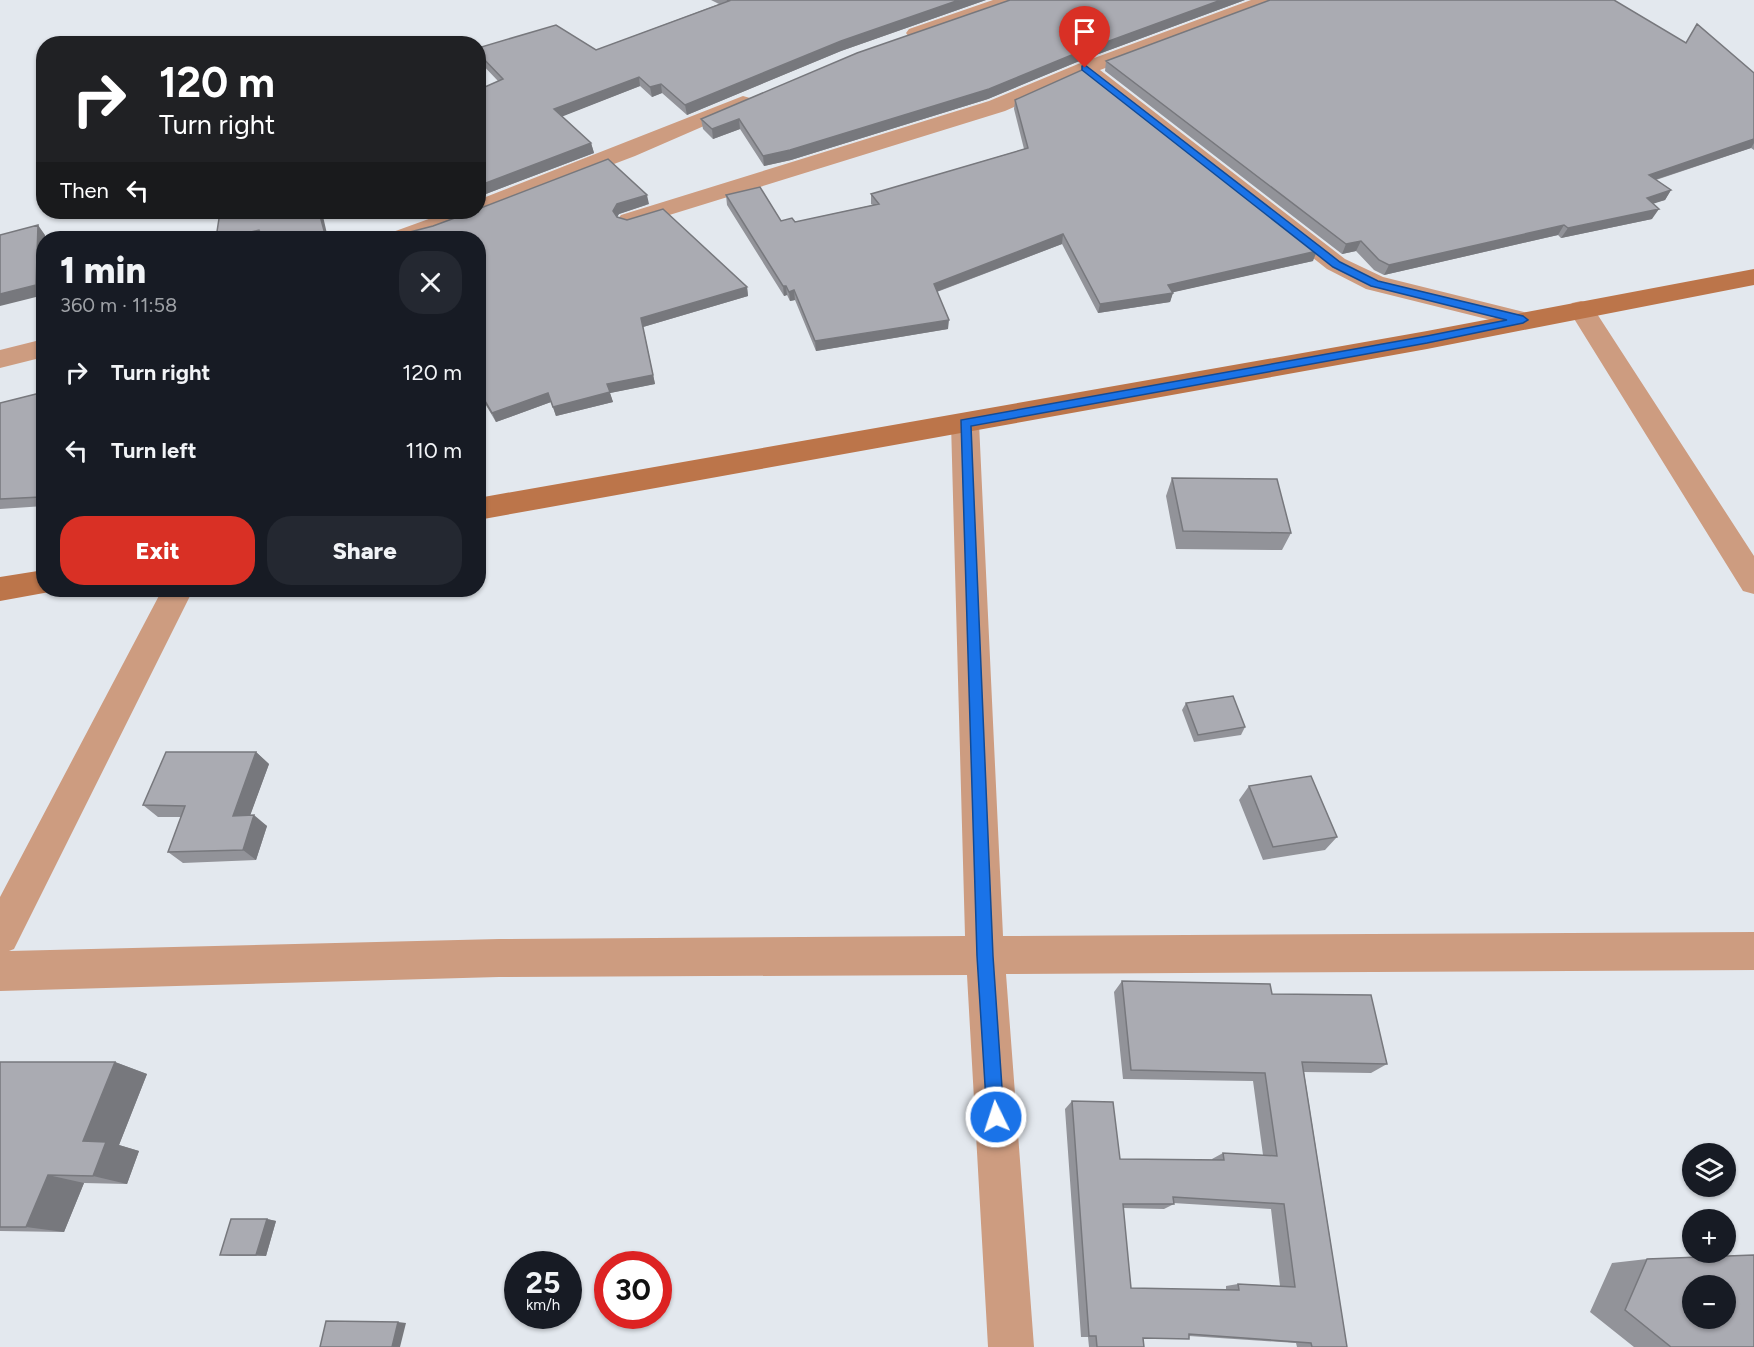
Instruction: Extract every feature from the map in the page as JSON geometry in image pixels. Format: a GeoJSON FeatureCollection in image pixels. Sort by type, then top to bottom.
{"type":"FeatureCollection","features":[{"type":"Feature","properties":{"kind":"main road"},"geometry":{"type":"LineString","coordinates":[[486,508],[1427,340],[1754,277]]}},
{"type":"Feature","properties":{"kind":"main road"},"geometry":{"type":"LineString","coordinates":[[0,589],[36,583]]}},
{"type":"Feature","properties":{"kind":"street"},"geometry":{"type":"LineString","coordinates":[[902,38],[981,4],[1011,0]]}},
{"type":"Feature","properties":{"kind":"street"},"geometry":{"type":"LineString","coordinates":[[629,220],[998,106],[1085,68],[1269,0]]}},
{"type":"Feature","properties":{"kind":"street"},"geometry":{"type":"LineString","coordinates":[[1085,68],[1336,264],[1375,283],[1523,320]]}},
{"type":"Feature","properties":{"kind":"street"},"geometry":{"type":"LineString","coordinates":[[486,205],[627,151],[765,93]]}},
{"type":"Feature","properties":{"kind":"street"},"geometry":{"type":"LineString","coordinates":[[417,231],[450,219]]}},
{"type":"Feature","properties":{"kind":"street"},"geometry":{"type":"LineString","coordinates":[[1581,309],[1754,582]]}},
{"type":"Feature","properties":{"kind":"street"},"geometry":{"type":"LineString","coordinates":[[0,358],[36,350]]}},
{"type":"Feature","properties":{"kind":"street"},"geometry":{"type":"LineString","coordinates":[[965,423],[985,956],[1011,1347]]}},
{"type":"Feature","properties":{"kind":"street"},"geometry":{"type":"LineString","coordinates":[[0,936],[173,597]]}},
{"type":"Feature","properties":{"kind":"street"},"geometry":{"type":"LineString","coordinates":[[0,971],[499,958],[1754,951]]}},
{"type":"Feature","properties":{"kind":"building"},"geometry":{"type":"Polygon","coordinates":[[[727,0],[959,0],[841,41],[685,105],[661,84],[650,87],[639,77],[554,109],[591,143],[486,183],[486,86],[503,79],[486,61],[486,46],[556,25],[596,50],[729,1],[727,0]]]}},
{"type":"Feature","properties":{"kind":"building"},"geometry":{"type":"Polygon","coordinates":[[[1010,0],[1221,0],[1079,52],[989,89],[790,150],[763,156],[739,119],[712,129],[701,119],[857,53],[1010,0]]]}},
{"type":"Feature","properties":{"kind":"building"},"geometry":{"type":"Polygon","coordinates":[[[1270,0],[1614,0],[1686,43],[1697,24],[1754,73],[1754,139],[1649,175],[1671,190],[1647,198],[1659,209],[1568,228],[1564,225],[1389,265],[1379,260],[1361,241],[1346,244],[1106,61],[1270,0]]]}},
{"type":"Feature","properties":{"kind":"building"},"geometry":{"type":"Polygon","coordinates":[[[1084,69],[1317,251],[1168,285],[1173,293],[1100,304],[1063,234],[934,284],[949,320],[815,341],[794,290],[789,292],[786,286],[783,286],[726,195],[760,187],[781,221],[792,218],[795,222],[879,204],[871,194],[1028,148],[1015,100],[1084,69]]]}},
{"type":"Feature","properties":{"kind":"building"},"geometry":{"type":"Polygon","coordinates":[[[608,159],[647,195],[617,204],[613,211],[617,217],[627,220],[663,209],[747,287],[641,318],[653,375],[607,384],[610,392],[553,407],[548,393],[492,413],[486,403],[486,231],[414,231],[452,219],[486,219],[486,206],[608,159]]]}},
{"type":"Feature","properties":{"kind":"building"},"geometry":{"type":"Polygon","coordinates":[[[219,219],[321,219],[324,231],[259,230],[217,231],[219,219]]]}},
{"type":"Feature","properties":{"kind":"building"},"geometry":{"type":"Polygon","coordinates":[[[38,225],[36,285],[0,294],[0,235],[38,225]]]}},
{"type":"Feature","properties":{"kind":"building"},"geometry":{"type":"Polygon","coordinates":[[[36,394],[36,497],[0,499],[0,403],[36,394]]]}},
{"type":"Feature","properties":{"kind":"building"},"geometry":{"type":"Polygon","coordinates":[[[1172,478],[1277,479],[1291,533],[1183,531],[1172,478]]]}},
{"type":"Feature","properties":{"kind":"building"},"geometry":{"type":"Polygon","coordinates":[[[1233,696],[1245,727],[1198,735],[1186,703],[1233,696]]]}},
{"type":"Feature","properties":{"kind":"building"},"geometry":{"type":"Polygon","coordinates":[[[166,752],[256,752],[233,816],[254,815],[243,850],[168,852],[185,806],[143,805],[166,752]]]}},
{"type":"Feature","properties":{"kind":"building"},"geometry":{"type":"Polygon","coordinates":[[[1311,776],[1337,837],[1273,847],[1249,786],[1311,776]]]}},
{"type":"Feature","properties":{"kind":"building"},"geometry":{"type":"Polygon","coordinates":[[[1122,981],[1270,984],[1272,994],[1371,995],[1387,1064],[1302,1062],[1347,1347],[1312,1347],[1311,1343],[1189,1334],[1189,1339],[1143,1338],[1144,1347],[1097,1347],[1096,1336],[1089,1336],[1072,1101],[1113,1102],[1120,1159],[1224,1160],[1223,1153],[1277,1156],[1265,1073],[1131,1070],[1122,981]],[[1173,1197],[1174,1204],[1123,1204],[1131,1288],[1239,1290],[1238,1284],[1295,1287],[1284,1204],[1173,1197]]]}},
{"type":"Feature","properties":{"kind":"building"},"geometry":{"type":"Polygon","coordinates":[[[0,1062],[115,1062],[83,1141],[106,1142],[93,1176],[48,1175],[26,1227],[0,1227],[0,1062]]]}},
{"type":"Feature","properties":{"kind":"building"},"geometry":{"type":"Polygon","coordinates":[[[231,1219],[267,1219],[256,1255],[220,1255],[231,1219]]]}},
{"type":"Feature","properties":{"kind":"building"},"geometry":{"type":"Polygon","coordinates":[[[1754,1255],[1754,1347],[1671,1347],[1625,1310],[1647,1259],[1682,1258],[1682,1263],[1736,1263],[1736,1256],[1754,1255]]]}},
{"type":"Feature","properties":{"kind":"building"},"geometry":{"type":"Polygon","coordinates":[[[326,1321],[398,1322],[392,1347],[320,1347],[326,1321]]]}},
{"type":"Feature","properties":{"kind":"route"},"geometry":{"type":"LineString","coordinates":[[996,1117],[985,956],[965,423],[1427,340],[1523,320],[1375,283],[1336,264],[1085,68]]}}]}
